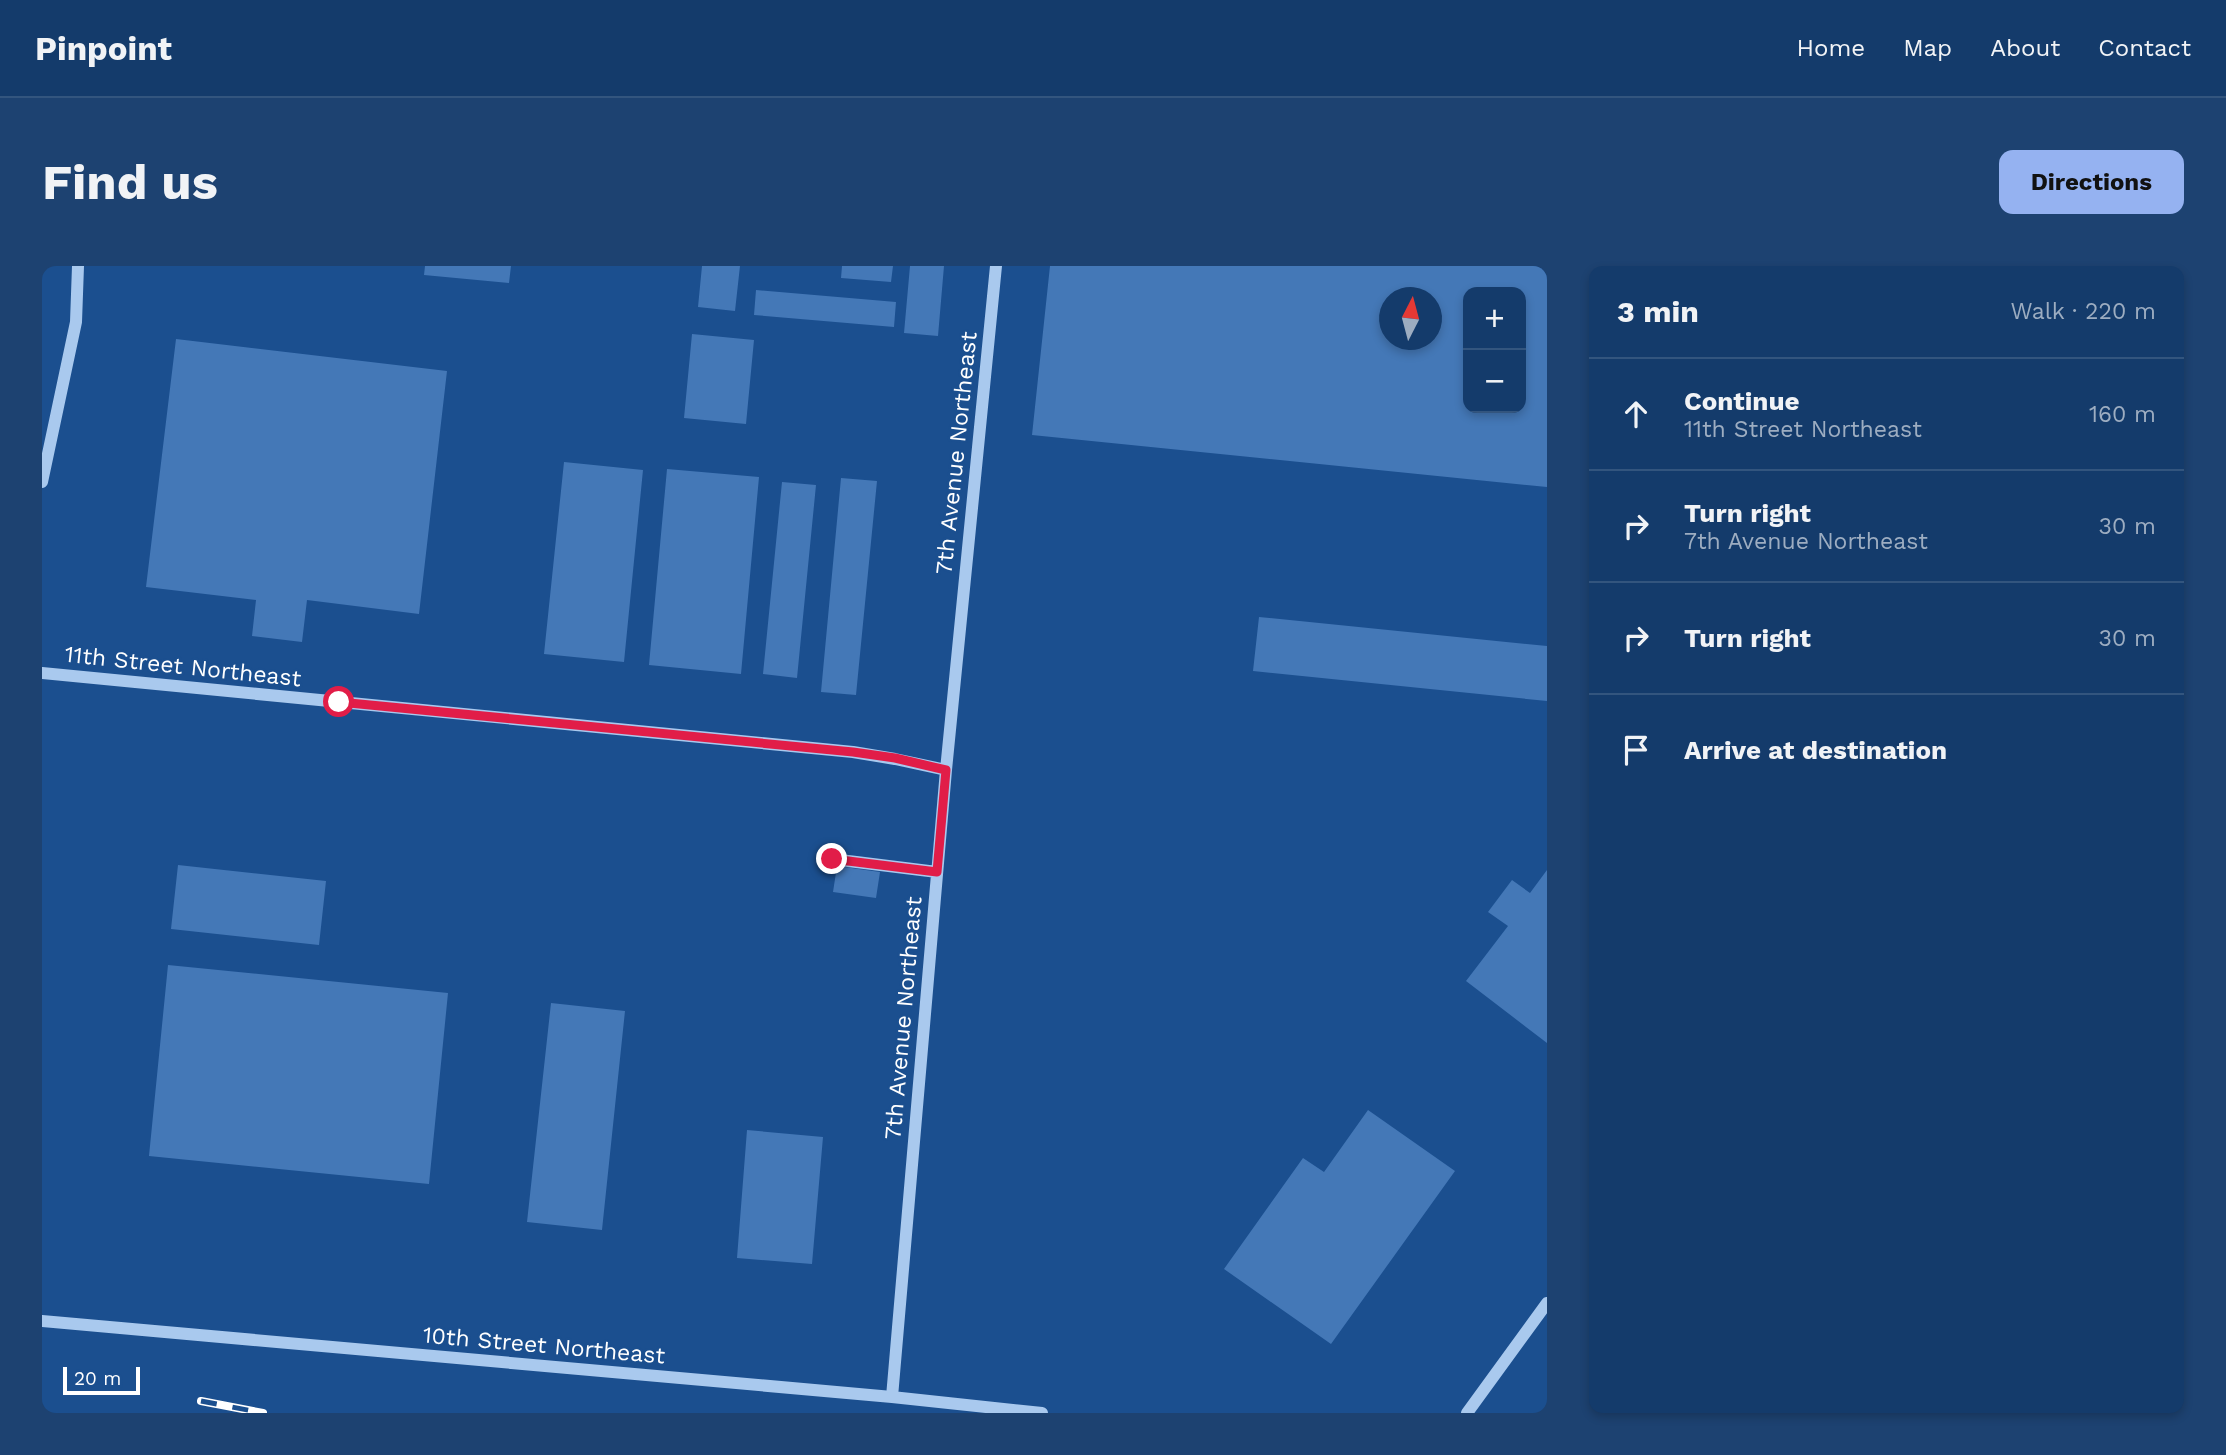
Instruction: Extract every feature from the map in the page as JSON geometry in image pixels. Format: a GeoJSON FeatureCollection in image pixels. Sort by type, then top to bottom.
{"type":"FeatureCollection","features":[{"type":"Feature","properties":{"kind":"street"},"geometry":{"type":"LineString","coordinates":[[42,482],[76,322],[78,266]]}},
{"type":"Feature","properties":{"kind":"street","name":"7th Avenue Northeast"},"geometry":{"type":"LineString","coordinates":[[892,1397],[946,770],[996,266]]}},
{"type":"Feature","properties":{"kind":"street","name":"11th Street Northeast"},"geometry":{"type":"LineString","coordinates":[[42,673],[853,752],[946,770]]}},
{"type":"Feature","properties":{"kind":"street"},"geometry":{"type":"LineString","coordinates":[[832,859],[937,872]]}},
{"type":"Feature","properties":{"kind":"street"},"geometry":{"type":"LineString","coordinates":[[1467,1413],[1547,1303]]}},
{"type":"Feature","properties":{"kind":"street","name":"10th Street Northeast"},"geometry":{"type":"LineString","coordinates":[[42,1321],[892,1397],[1042,1413]]}},
{"type":"Feature","properties":{"kind":"building"},"geometry":{"type":"Polygon","coordinates":[[[425,266],[511,266],[509,283],[424,275],[425,266]]]}},
{"type":"Feature","properties":{"kind":"building"},"geometry":{"type":"Polygon","coordinates":[[[702,266],[740,266],[735,311],[698,307],[702,266]]]}},
{"type":"Feature","properties":{"kind":"building"},"geometry":{"type":"Polygon","coordinates":[[[842,266],[893,266],[891,282],[841,278],[842,266]]]}},
{"type":"Feature","properties":{"kind":"building"},"geometry":{"type":"Polygon","coordinates":[[[910,266],[944,266],[938,336],[904,333],[910,266]]]}},
{"type":"Feature","properties":{"kind":"building"},"geometry":{"type":"Polygon","coordinates":[[[1050,266],[1547,266],[1547,487],[1032,435],[1050,266]]]}},
{"type":"Feature","properties":{"kind":"building"},"geometry":{"type":"Polygon","coordinates":[[[756,290],[896,302],[894,327],[754,315],[756,290]]]}},
{"type":"Feature","properties":{"kind":"building"},"geometry":{"type":"Polygon","coordinates":[[[692,334],[754,340],[746,424],[684,418],[692,334]]]}},
{"type":"Feature","properties":{"kind":"building"},"geometry":{"type":"Polygon","coordinates":[[[176,339],[447,371],[419,614],[307,600],[302,642],[252,636],[256,600],[146,587],[176,339]]]}},
{"type":"Feature","properties":{"kind":"building"},"geometry":{"type":"Polygon","coordinates":[[[564,462],[643,470],[624,662],[544,654],[564,462]]]}},
{"type":"Feature","properties":{"kind":"building"},"geometry":{"type":"Polygon","coordinates":[[[667,469],[759,477],[741,674],[649,665],[667,469]]]}},
{"type":"Feature","properties":{"kind":"building"},"geometry":{"type":"Polygon","coordinates":[[[841,478],[877,481],[856,695],[821,692],[841,478]]]}},
{"type":"Feature","properties":{"kind":"building"},"geometry":{"type":"Polygon","coordinates":[[[782,482],[816,485],[797,678],[763,674],[782,482]]]}},
{"type":"Feature","properties":{"kind":"building"},"geometry":{"type":"Polygon","coordinates":[[[1259,617],[1547,646],[1547,701],[1253,671],[1259,617]]]}},
{"type":"Feature","properties":{"kind":"building"},"geometry":{"type":"Polygon","coordinates":[[[178,865],[326,881],[319,945],[171,929],[178,865]]]}},
{"type":"Feature","properties":{"kind":"building"},"geometry":{"type":"Polygon","coordinates":[[[837,866],[880,872],[876,898],[833,892],[837,866]]]}},
{"type":"Feature","properties":{"kind":"building"},"geometry":{"type":"Polygon","coordinates":[[[1547,870],[1547,1043],[1466,981],[1508,926],[1488,912],[1512,880],[1530,893],[1547,870]]]}},
{"type":"Feature","properties":{"kind":"building"},"geometry":{"type":"Polygon","coordinates":[[[168,965],[448,993],[429,1184],[149,1156],[168,965]]]}},
{"type":"Feature","properties":{"kind":"building"},"geometry":{"type":"Polygon","coordinates":[[[551,1003],[625,1011],[602,1230],[527,1222],[551,1003]]]}},
{"type":"Feature","properties":{"kind":"building"},"geometry":{"type":"Polygon","coordinates":[[[1368,1110],[1455,1171],[1331,1344],[1224,1269],[1303,1158],[1324,1172],[1368,1110]]]}},
{"type":"Feature","properties":{"kind":"building"},"geometry":{"type":"Polygon","coordinates":[[[747,1130],[823,1137],[812,1264],[737,1258],[747,1130]]]}},
{"type":"Feature","properties":{"kind":"railway"},"geometry":{"type":"LineString","coordinates":[[201,1401],[263,1413]]}},
{"type":"Feature","properties":{"kind":"route"},"geometry":{"type":"LineString","coordinates":[[339,702],[853,752],[946,770],[937,872],[832,859]]}}]}
